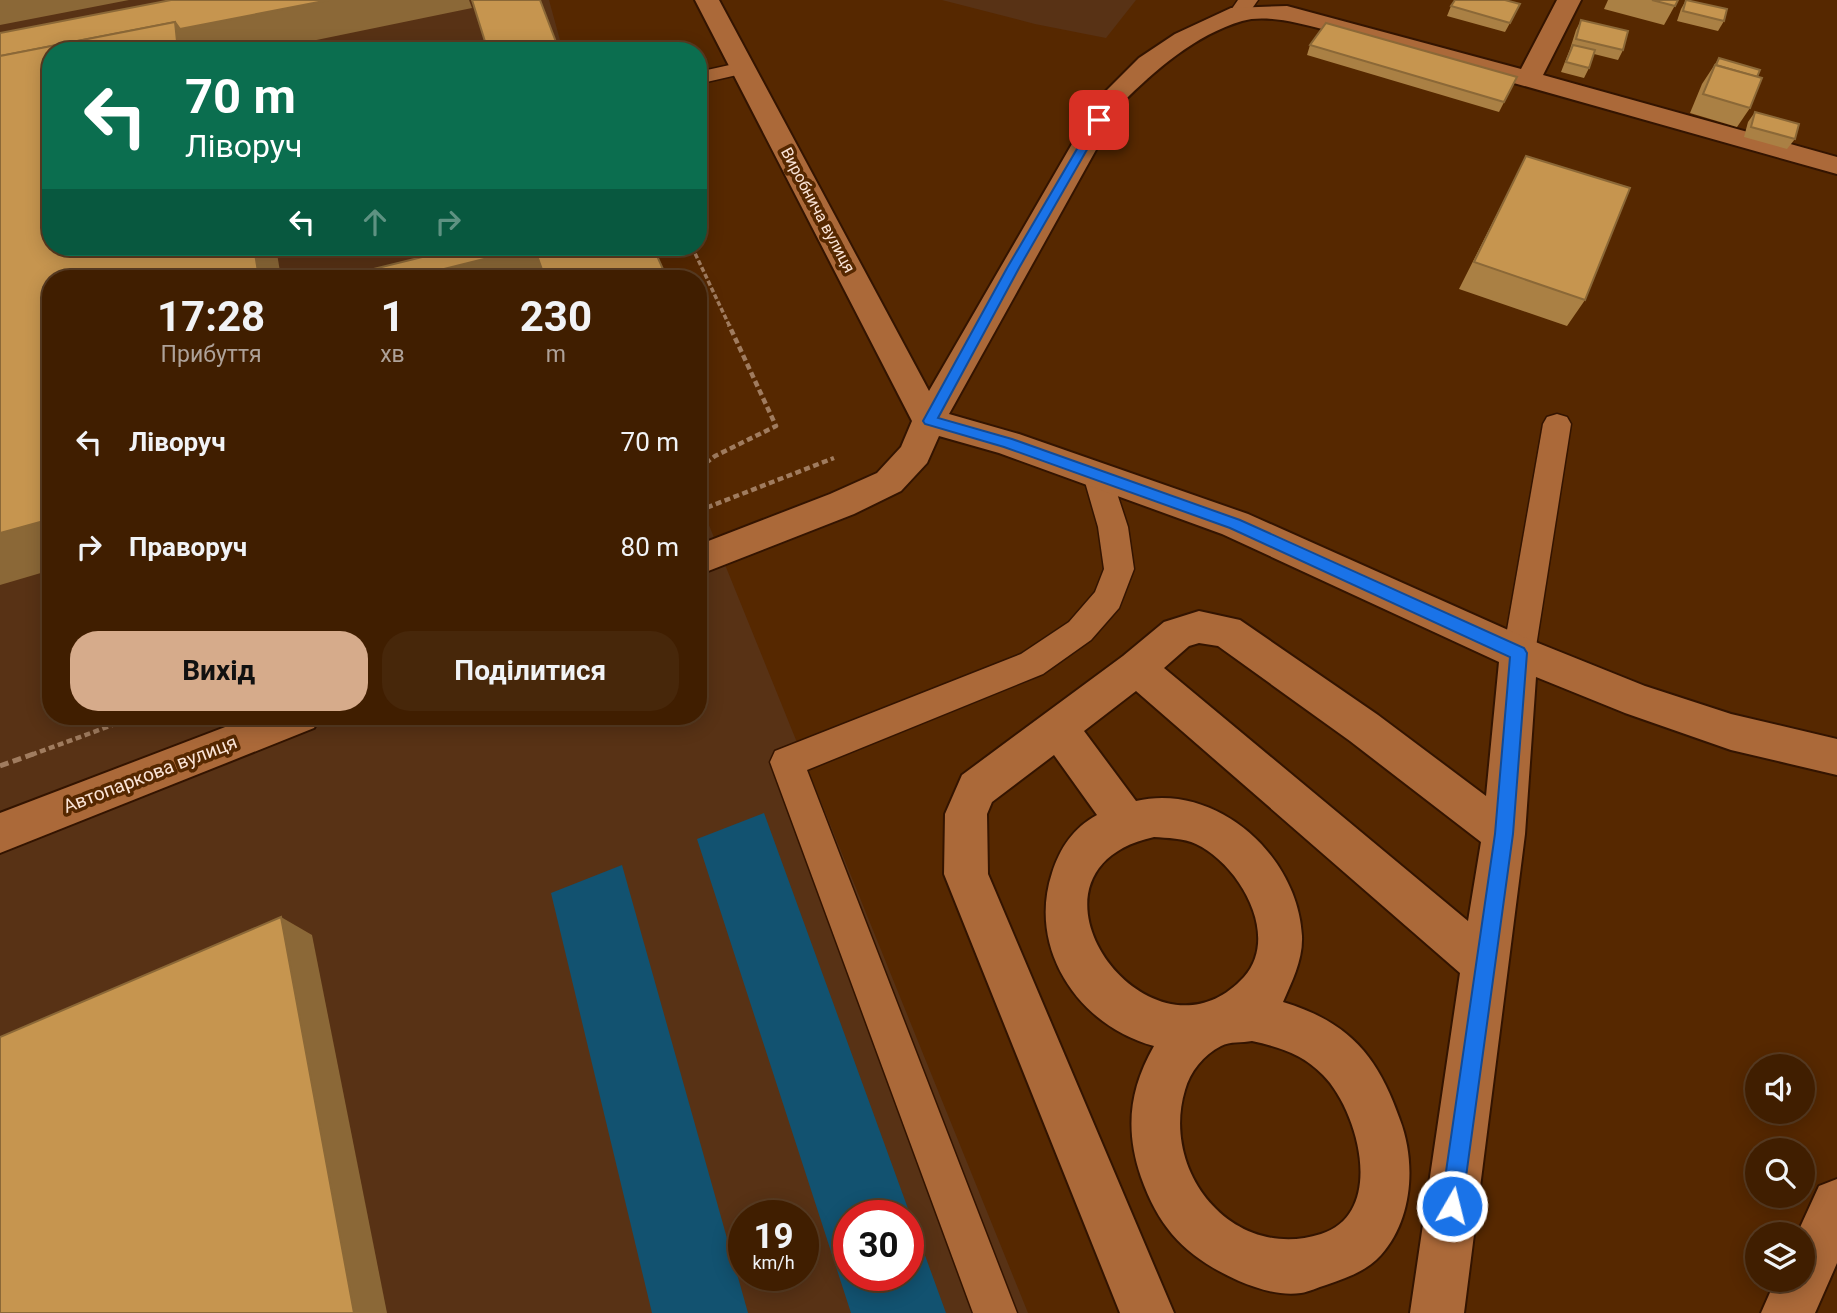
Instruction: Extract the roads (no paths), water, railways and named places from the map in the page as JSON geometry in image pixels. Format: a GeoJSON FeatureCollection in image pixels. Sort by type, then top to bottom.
{"type":"FeatureCollection","features":[{"type":"Feature","properties":{"kind":"street","name":"Виробнича вулиця"},"geometry":{"type":"LineString","coordinates":[[707,0],[929,421]]}},
{"type":"Feature","properties":{"kind":"street"},"geometry":{"type":"LineString","coordinates":[[1529,78],[1569,0]]}},
{"type":"Feature","properties":{"kind":"street"},"geometry":{"type":"LineString","coordinates":[[707,556],[842,504],[889,482],[915,454],[929,421],[1013,268],[1111,99],[1148,63],[1244,6],[1287,13],[1529,78],[1837,166]]}},
{"type":"Feature","properties":{"kind":"street"},"geometry":{"type":"LineString","coordinates":[[929,421],[1007,443],[1235,524],[1519,653],[1639,701],[1731,732],[1837,757]]}},
{"type":"Feature","properties":{"kind":"street"},"geometry":{"type":"LineString","coordinates":[[1147,1313],[966,874],[966,814],[978,789],[1137,668],[1177,632],[1199,627],[1227,631],[1364,728],[1504,834]]}},
{"type":"Feature","properties":{"kind":"street"},"geometry":{"type":"LineString","coordinates":[[1437,1313],[1504,834],[1519,653]]}},
{"type":"Feature","properties":{"kind":"street"},"geometry":{"type":"LineString","coordinates":[[1137,668],[1484,964]]}},
{"type":"Feature","properties":{"kind":"street","name":"Автопаркова вулиця"},"geometry":{"type":"LineString","coordinates":[[0,833],[277,725]]}},
{"type":"Feature","properties":{"kind":"street"},"geometry":{"type":"LineString","coordinates":[[1058,727],[1127,823]]}},
{"type":"Feature","properties":{"kind":"street"},"geometry":{"type":"LineString","coordinates":[[1222,1022],[1195,1035],[1181,1048],[1174,1055],[1160,1083],[1154,1116],[1157,1152],[1170,1188],[1191,1220],[1220,1246],[1253,1264],[1287,1270],[1322,1265],[1349,1250],[1371,1224],[1384,1192],[1386,1157],[1380,1121],[1364,1088],[1341,1059],[1314,1037],[1284,1023],[1252,1018],[1222,1022],[1191,1028],[1160,1025],[1119,1005],[1102,992],[1081,966],[1069,937],[1065,906],[1070,878],[1083,854],[1102,834],[1127,823],[1154,817],[1184,820],[1212,830],[1237,847],[1258,871],[1273,898],[1280,928],[1278,957],[1267,985],[1248,1007],[1222,1022]]}},
{"type":"Feature","properties":{"kind":"street"},"geometry":{"type":"LineString","coordinates":[[1788,1313],[1837,1204]]}},
{"type":"Feature","properties":{"kind":"lane"},"geometry":{"type":"LineString","coordinates":[[707,76],[743,68]]}},
{"type":"Feature","properties":{"kind":"lane"},"geometry":{"type":"LineString","coordinates":[[1519,653],[1557,424]]}},
{"type":"Feature","properties":{"kind":"lane"},"geometry":{"type":"LineString","coordinates":[[995,1313],[787,762],[1032,664],[1080,632],[1108,599],[1119,569],[1113,527],[1097,475]]}},
{"type":"Feature","properties":{"kind":"water"},"geometry":{"type":"Polygon","coordinates":[[[764,813],[905,1200],[833,1200],[833,1258],[819,1215],[819,1200],[814,1200],[697,839],[764,813]]]}},
{"type":"Feature","properties":{"kind":"water"},"geometry":{"type":"Polygon","coordinates":[[[622,865],[728,1242],[728,1291],[742,1291],[748,1313],[652,1313],[551,893],[622,865]]]}},
{"type":"Feature","properties":{"kind":"water"},"geometry":{"type":"Polygon","coordinates":[[[924,1253],[946,1313],[851,1313],[844,1291],[924,1291],[924,1253]]]}}]}
